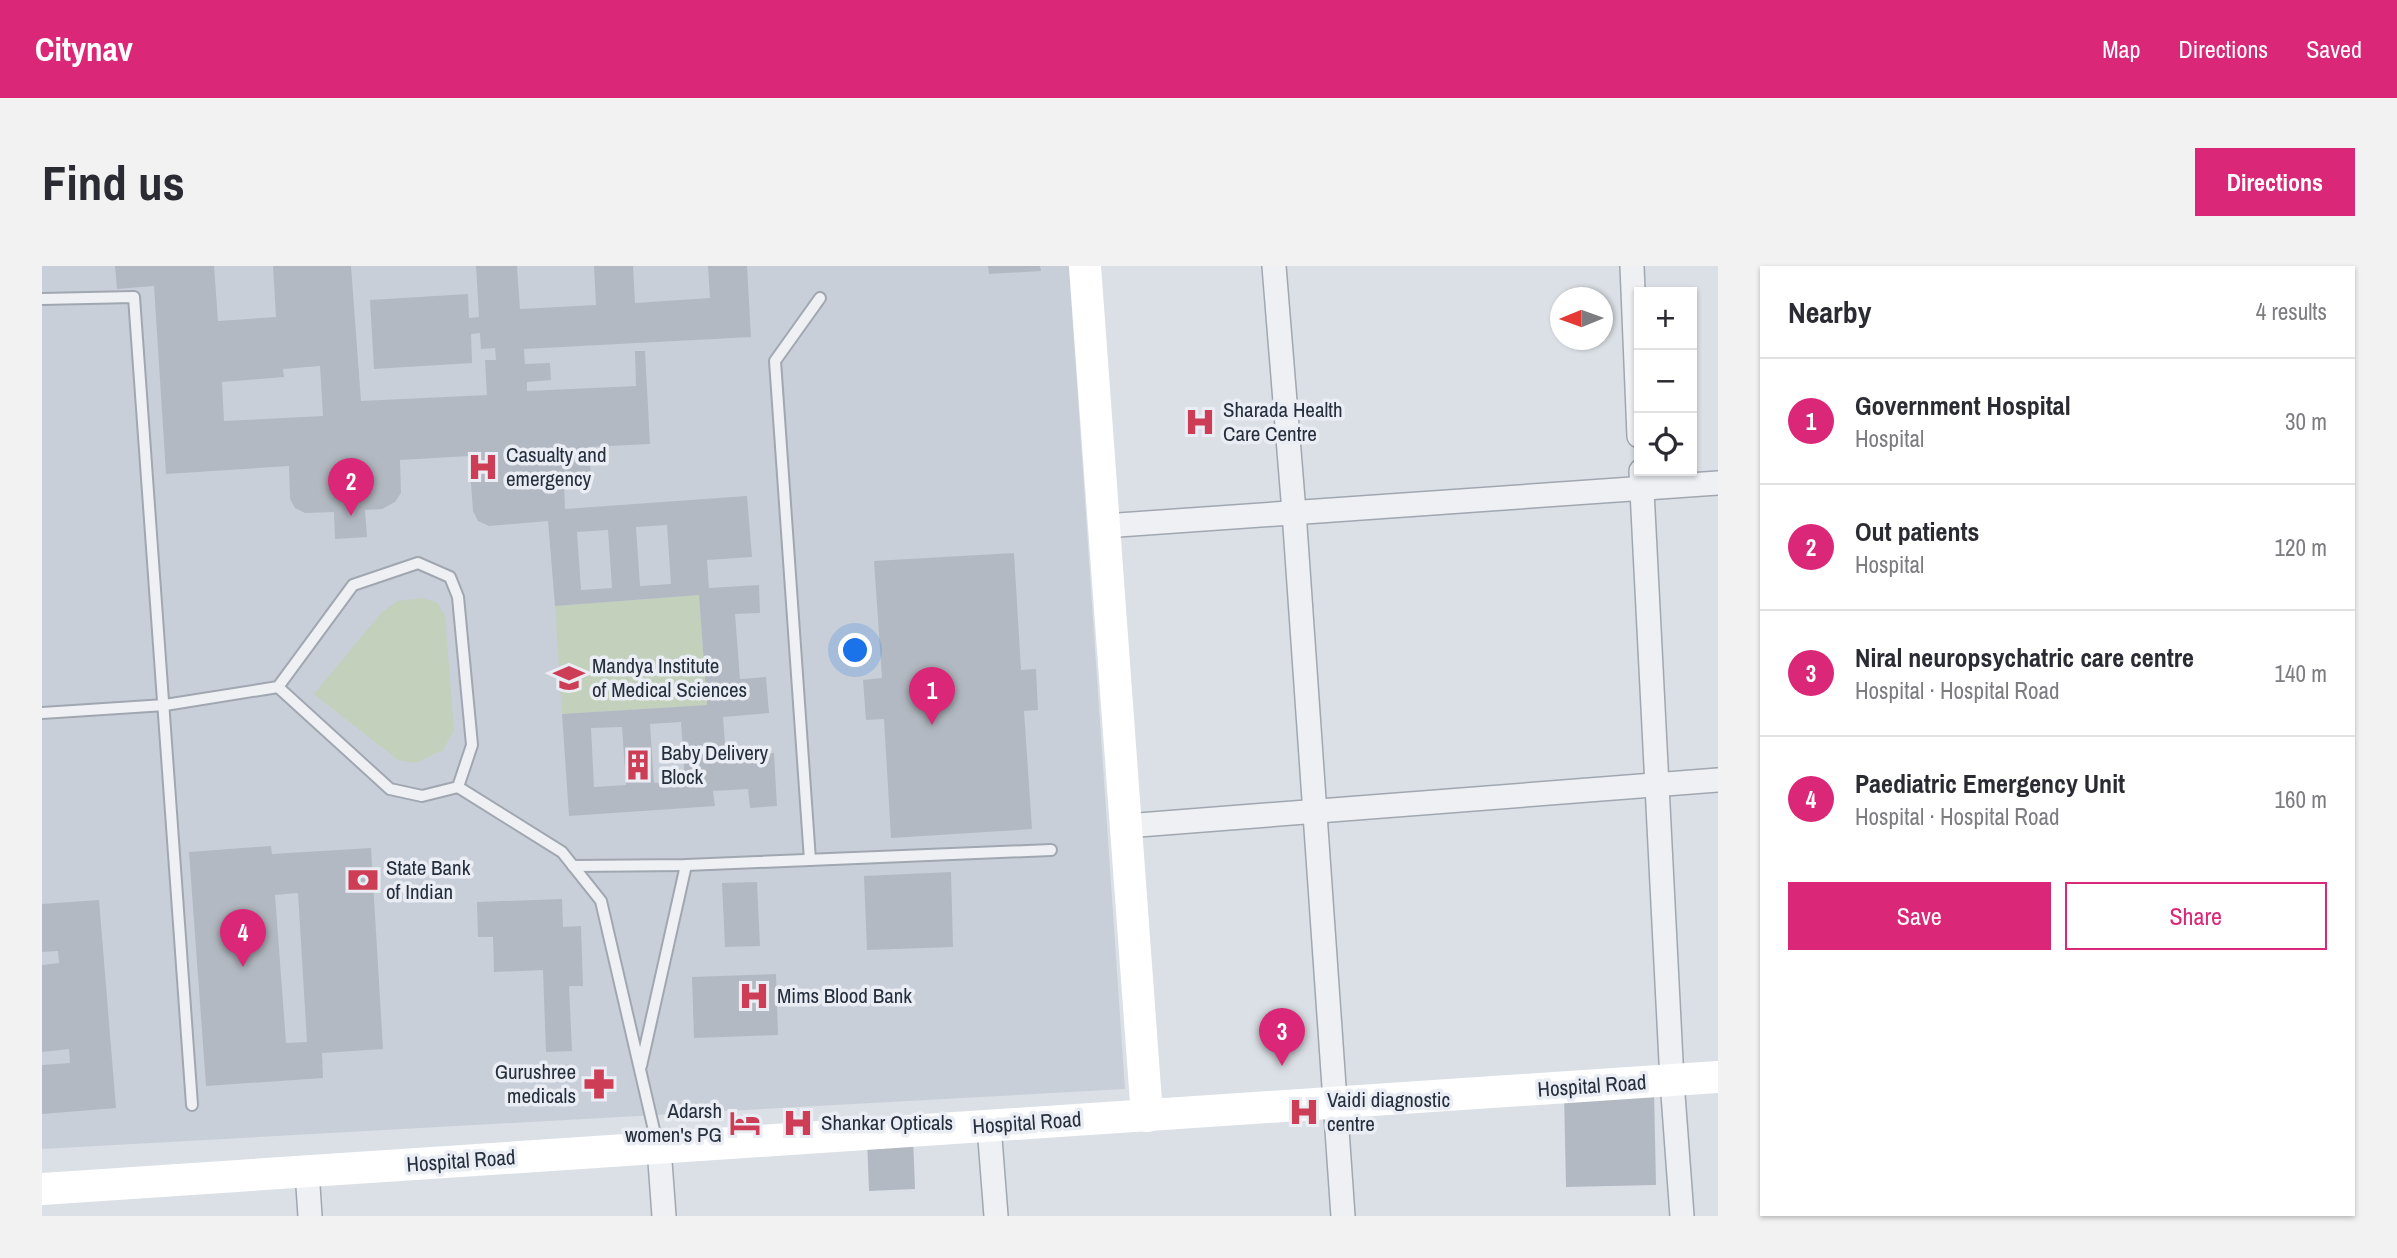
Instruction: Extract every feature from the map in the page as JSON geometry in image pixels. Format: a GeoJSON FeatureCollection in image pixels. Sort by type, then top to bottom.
{"type":"FeatureCollection","features":[{"type":"Feature","properties":{"kind":"street"},"geometry":{"type":"LineString","coordinates":[[1085,266],[1147,1116]]}},
{"type":"Feature","properties":{"kind":"street"},"geometry":{"type":"LineString","coordinates":[[1274,266],[1294,512],[1343,1216]]}},
{"type":"Feature","properties":{"kind":"street"},"geometry":{"type":"LineString","coordinates":[[1632,266],[1638,413]]}},
{"type":"Feature","properties":{"kind":"street"},"geometry":{"type":"LineString","coordinates":[[1104,526],[1294,512],[1641,479],[1718,483]]}},
{"type":"Feature","properties":{"kind":"street"},"geometry":{"type":"LineString","coordinates":[[1641,479],[1672,1081],[1682,1216]]}},
{"type":"Feature","properties":{"kind":"street"},"geometry":{"type":"LineString","coordinates":[[1126,826],[1718,780]]}},
{"type":"Feature","properties":{"kind":"street","name":"Hospital Road"},"geometry":{"type":"LineString","coordinates":[[42,1189],[1718,1077]]}},
{"type":"Feature","properties":{"kind":"street"},"geometry":{"type":"LineString","coordinates":[[989,1126],[996,1216]]}},
{"type":"Feature","properties":{"kind":"street"},"geometry":{"type":"LineString","coordinates":[[659,1148],[664,1216]]}},
{"type":"Feature","properties":{"kind":"street"},"geometry":{"type":"LineString","coordinates":[[307,1171],[310,1216]]}},
{"type":"Feature","properties":{"kind":"lane"},"geometry":{"type":"LineString","coordinates":[[42,299],[134,297],[192,1105]]}},
{"type":"Feature","properties":{"kind":"lane"},"geometry":{"type":"LineString","coordinates":[[810,860],[775,360],[820,298]]}},
{"type":"Feature","properties":{"kind":"lane"},"geometry":{"type":"LineString","coordinates":[[42,713],[165,705],[278,687],[353,585],[418,564],[450,578],[458,597],[472,745],[458,787]]}},
{"type":"Feature","properties":{"kind":"lane"},"geometry":{"type":"LineString","coordinates":[[278,687],[390,789],[422,796],[458,787],[562,852],[601,901],[659,1148]]}},
{"type":"Feature","properties":{"kind":"lane"},"geometry":{"type":"LineString","coordinates":[[573,866],[685,865],[1051,850]]}},
{"type":"Feature","properties":{"kind":"lane"},"geometry":{"type":"LineString","coordinates":[[640,1069],[685,865]]}},
{"type":"Feature","properties":{"kind":"shaded area","name":"Mandya Institute of Medical Sciences"},"geometry":{"type":"Polygon","coordinates":[[[42,266],[1069,266],[1125,1089],[42,1149],[42,266]]]}},
{"type":"Feature","properties":{"kind":"green space"},"geometry":{"type":"Polygon","coordinates":[[[699,595],[707,705],[562,714],[555,606],[699,595]]]}},
{"type":"Feature","properties":{"kind":"green space"},"geometry":{"type":"Polygon","coordinates":[[[422,598],[438,603],[445,617],[454,730],[443,750],[415,763],[398,760],[314,694],[381,613],[397,601],[422,598]]]}},
{"type":"Feature","properties":{"kind":"building"},"geometry":{"type":"Polygon","coordinates":[[[115,266],[214,266],[218,321],[276,317],[273,266],[351,266],[361,401],[487,395],[485,360],[496,360],[495,348],[481,349],[480,333],[471,334],[472,363],[374,369],[370,300],[468,294],[469,318],[479,317],[476,266],[517,266],[520,309],[596,305],[594,266],[633,266],[635,303],[710,298],[708,266],[747,266],[751,337],[524,349],[525,364],[550,363],[551,380],[527,382],[527,391],[636,386],[635,351],[645,351],[650,444],[589,447],[591,481],[564,483],[565,509],[747,496],[752,557],[707,560],[709,588],[759,585],[760,613],[735,614],[740,679],[766,677],[769,713],[723,717],[726,757],[774,753],[777,806],[750,808],[748,789],[713,791],[715,806],[569,816],[562,714],[707,705],[699,595],[555,606],[548,521],[489,526],[478,521],[473,511],[469,456],[400,460],[401,493],[395,502],[382,509],[365,510],[367,537],[335,539],[334,512],[305,513],[295,508],[290,499],[289,466],[166,474],[154,286],[117,289],[115,266]],[[320,366],[283,369],[284,377],[222,382],[224,421],[323,416],[320,366]],[[667,525],[636,527],[640,586],[671,584],[667,525]],[[608,530],[577,532],[581,590],[612,588],[608,530]],[[681,722],[650,724],[654,783],[685,781],[681,722]],[[622,727],[591,728],[594,787],[626,785],[622,727]]]}},
{"type":"Feature","properties":{"kind":"building"},"geometry":{"type":"Polygon","coordinates":[[[988,266],[1040,266],[1041,271],[989,274],[988,266]]]}},
{"type":"Feature","properties":{"kind":"building"},"geometry":{"type":"Polygon","coordinates":[[[1014,553],[1021,670],[1036,669],[1038,710],[1024,711],[1032,829],[891,838],[884,719],[866,720],[863,680],[882,678],[874,561],[1014,553]]]}},
{"type":"Feature","properties":{"kind":"building"},"geometry":{"type":"Polygon","coordinates":[[[271,846],[272,854],[371,848],[383,1049],[322,1053],[323,1078],[206,1086],[189,852],[271,846]],[[298,893],[275,895],[286,1043],[307,1042],[298,893]]]}},
{"type":"Feature","properties":{"kind":"building"},"geometry":{"type":"Polygon","coordinates":[[[951,872],[953,947],[867,950],[864,876],[951,872]]]}},
{"type":"Feature","properties":{"kind":"building"},"geometry":{"type":"Polygon","coordinates":[[[757,882],[760,946],[725,947],[722,883],[757,882]]]}},
{"type":"Feature","properties":{"kind":"building"},"geometry":{"type":"Polygon","coordinates":[[[562,899],[563,927],[581,926],[583,986],[569,986],[572,1051],[546,1052],[543,970],[494,972],[493,937],[478,937],[477,902],[562,899]]]}},
{"type":"Feature","properties":{"kind":"building"},"geometry":{"type":"Polygon","coordinates":[[[99,900],[116,1108],[42,1114],[42,1065],[70,1063],[69,1049],[42,1052],[42,965],[59,963],[58,951],[42,952],[42,904],[99,900]]]}},
{"type":"Feature","properties":{"kind":"building"},"geometry":{"type":"Polygon","coordinates":[[[776,974],[778,1035],[694,1038],[692,977],[776,974]]]}},
{"type":"Feature","properties":{"kind":"building"},"geometry":{"type":"Polygon","coordinates":[[[1654,1090],[1656,1185],[1566,1187],[1564,1092],[1654,1090]]]}},
{"type":"Feature","properties":{"kind":"building"},"geometry":{"type":"Polygon","coordinates":[[[913,1137],[915,1189],[869,1191],[867,1139],[913,1137]]]}},
{"type":"Feature","properties":{"kind":"place","name":"Sharada Health Care Centre"},"geometry":{"type":"Point","coordinates":[1200,422]}},
{"type":"Feature","properties":{"kind":"place","name":"Casualty and emergency"},"geometry":{"type":"Point","coordinates":[483,467]}},
{"type":"Feature","properties":{"kind":"place","name":"Out patients"},"geometry":{"type":"Point","coordinates":[351,516]}},
{"type":"Feature","properties":{"kind":"place","name":"Mandya Institute of Medical Sciences"},"geometry":{"type":"Point","coordinates":[569,678]}},
{"type":"Feature","properties":{"kind":"place","name":"Government Hospital"},"geometry":{"type":"Point","coordinates":[932,725]}},
{"type":"Feature","properties":{"kind":"place","name":"Baby Delivery Block"},"geometry":{"type":"Point","coordinates":[638,765]}},
{"type":"Feature","properties":{"kind":"place","name":"State Bank of Indian"},"geometry":{"type":"Point","coordinates":[363,880]}},
{"type":"Feature","properties":{"kind":"place","name":"Paediatric Emergency Unit"},"geometry":{"type":"Point","coordinates":[243,967]}},
{"type":"Feature","properties":{"kind":"place","name":"Mims Blood Bank"},"geometry":{"type":"Point","coordinates":[754,996]}},
{"type":"Feature","properties":{"kind":"place","name":"Niral neuropsychatric care centre"},"geometry":{"type":"Point","coordinates":[1282,1066]}},
{"type":"Feature","properties":{"kind":"place","name":"Gurushree medicals"},"geometry":{"type":"Point","coordinates":[599,1084]}},
{"type":"Feature","properties":{"kind":"place","name":"Vaidi diagnostic centre"},"geometry":{"type":"Point","coordinates":[1304,1112]}},
{"type":"Feature","properties":{"kind":"place","name":"Adarsh women's PG"},"geometry":{"type":"Point","coordinates":[745,1123]}},
{"type":"Feature","properties":{"kind":"place","name":"Shankar Opticals"},"geometry":{"type":"Point","coordinates":[798,1123]}}]}
